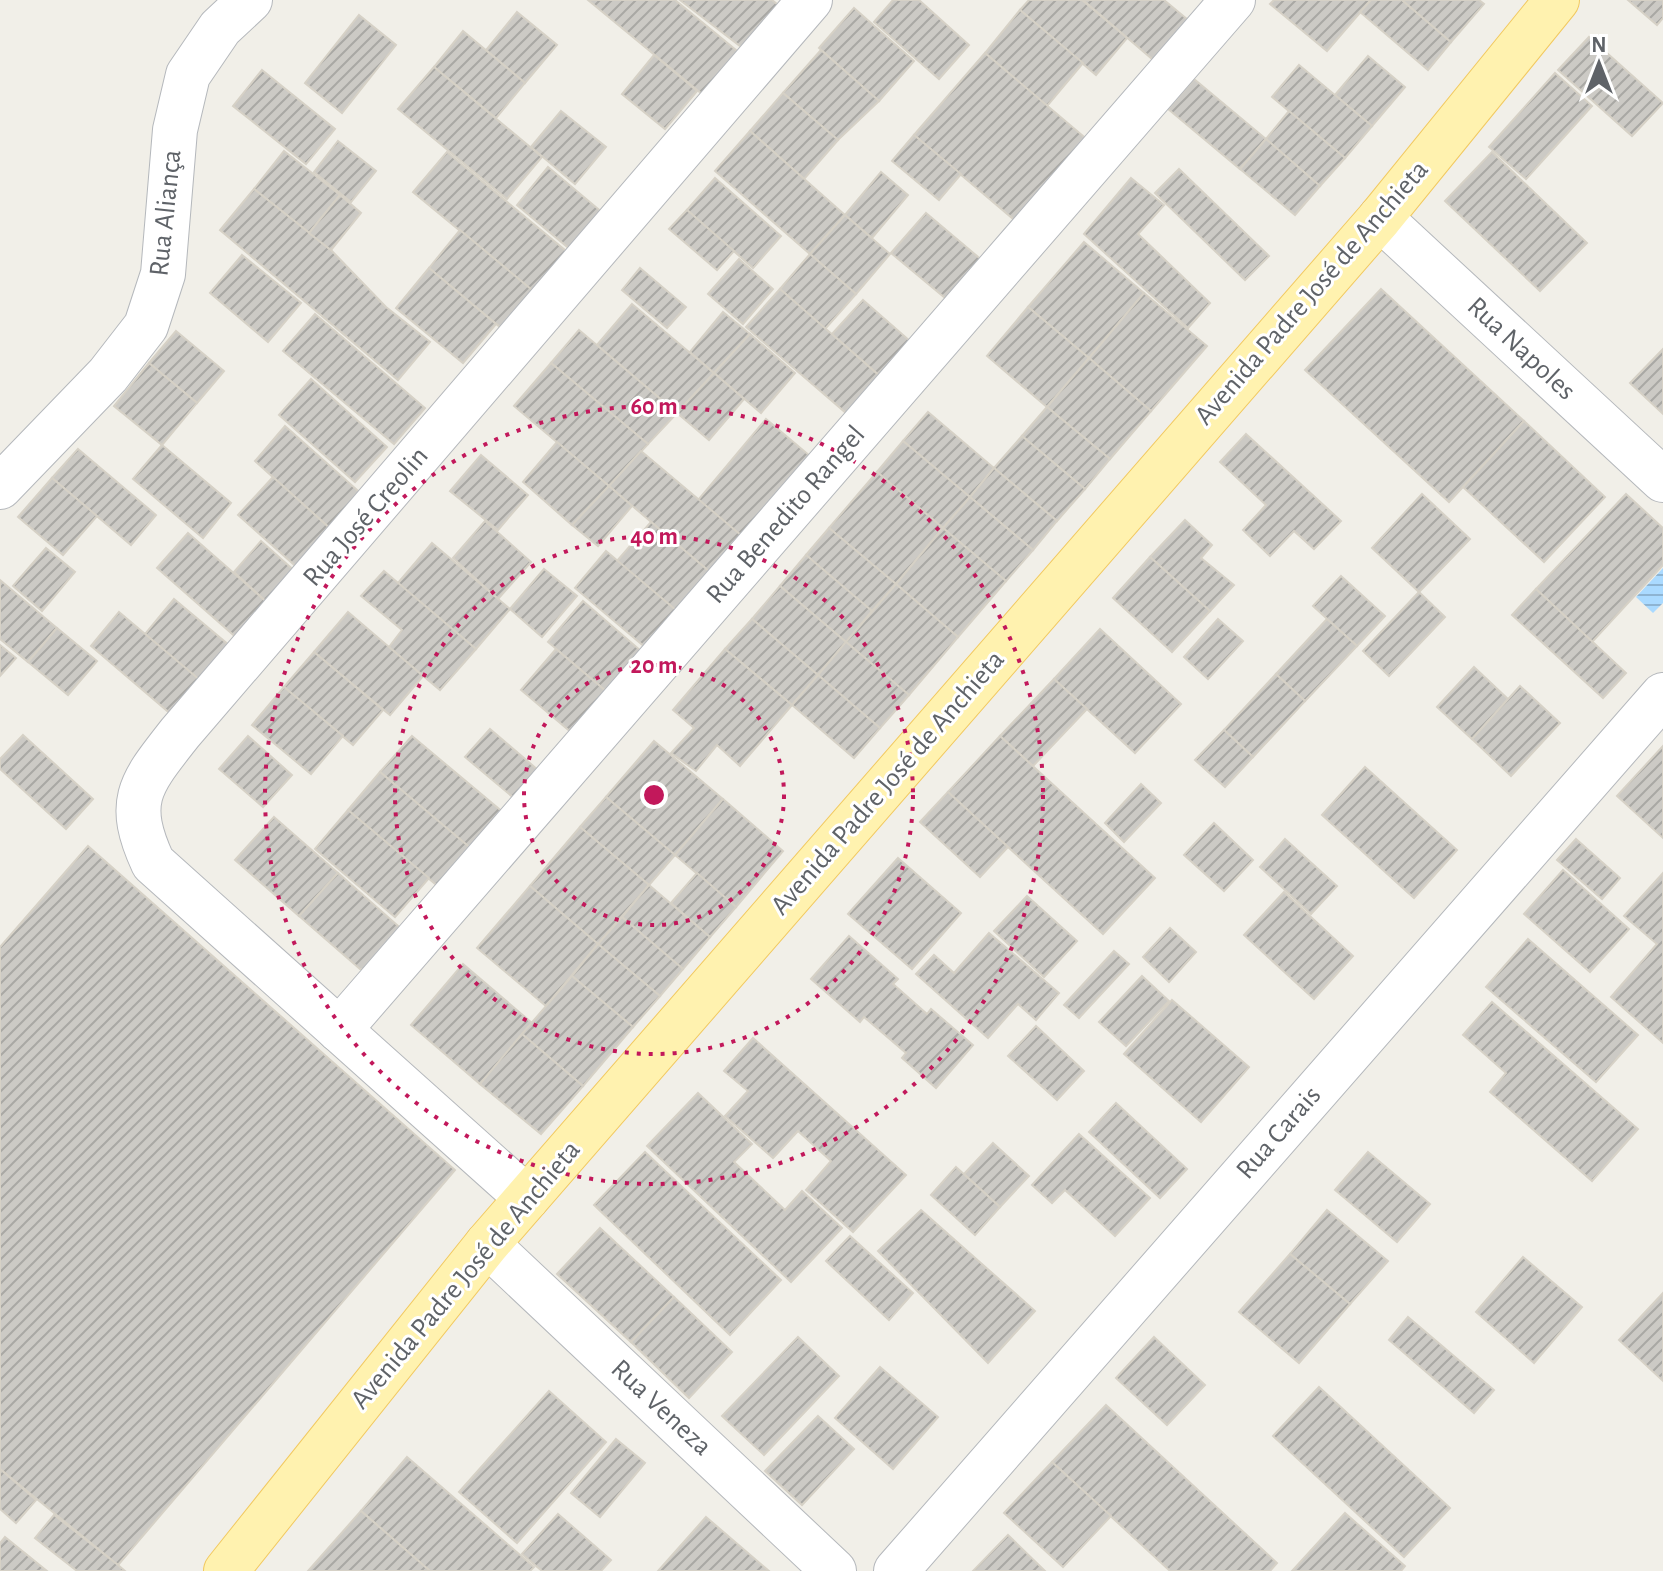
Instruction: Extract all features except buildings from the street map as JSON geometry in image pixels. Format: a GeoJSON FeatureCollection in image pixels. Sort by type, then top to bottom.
{"type":"FeatureCollection","features":[{"type":"Feature","properties":{"kind":"main road","name":"Avenida Padre José de Anchieta"},"geometry":{"type":"LineString","coordinates":[[226,1571],[487,1244],[1380,218],[1557,0]]}},
{"type":"Feature","properties":{"kind":"street","name":"Rua Aliança"},"geometry":{"type":"LineString","coordinates":[[0,487],[108,375],[146,326],[163,274],[175,130],[188,75],[220,28],[250,0]]}},
{"type":"Feature","properties":{"kind":"street","name":"Rua José Creolin"},"geometry":{"type":"LineString","coordinates":[[527,1198],[153,863],[141,835],[138,808],[146,776],[191,721],[810,0]]}},
{"type":"Feature","properties":{"kind":"street","name":"Rua Benedito Rangel"},"geometry":{"type":"LineString","coordinates":[[339,1030],[1233,0]]}},
{"type":"Feature","properties":{"kind":"street","name":"Rua Napoles"},"geometry":{"type":"LineString","coordinates":[[1380,218],[1663,480]]}},
{"type":"Feature","properties":{"kind":"street","name":"Rua Carais"},"geometry":{"type":"LineString","coordinates":[[896,1571],[1663,695]]}},
{"type":"Feature","properties":{"kind":"street","name":"Rua Veneza"},"geometry":{"type":"LineString","coordinates":[[487,1244],[834,1571]]}},
{"type":"Feature","properties":{"kind":"water"},"geometry":{"type":"Polygon","coordinates":[[[1663,568],[1663,603],[1653,613],[1636,597],[1663,568]]]}}]}
